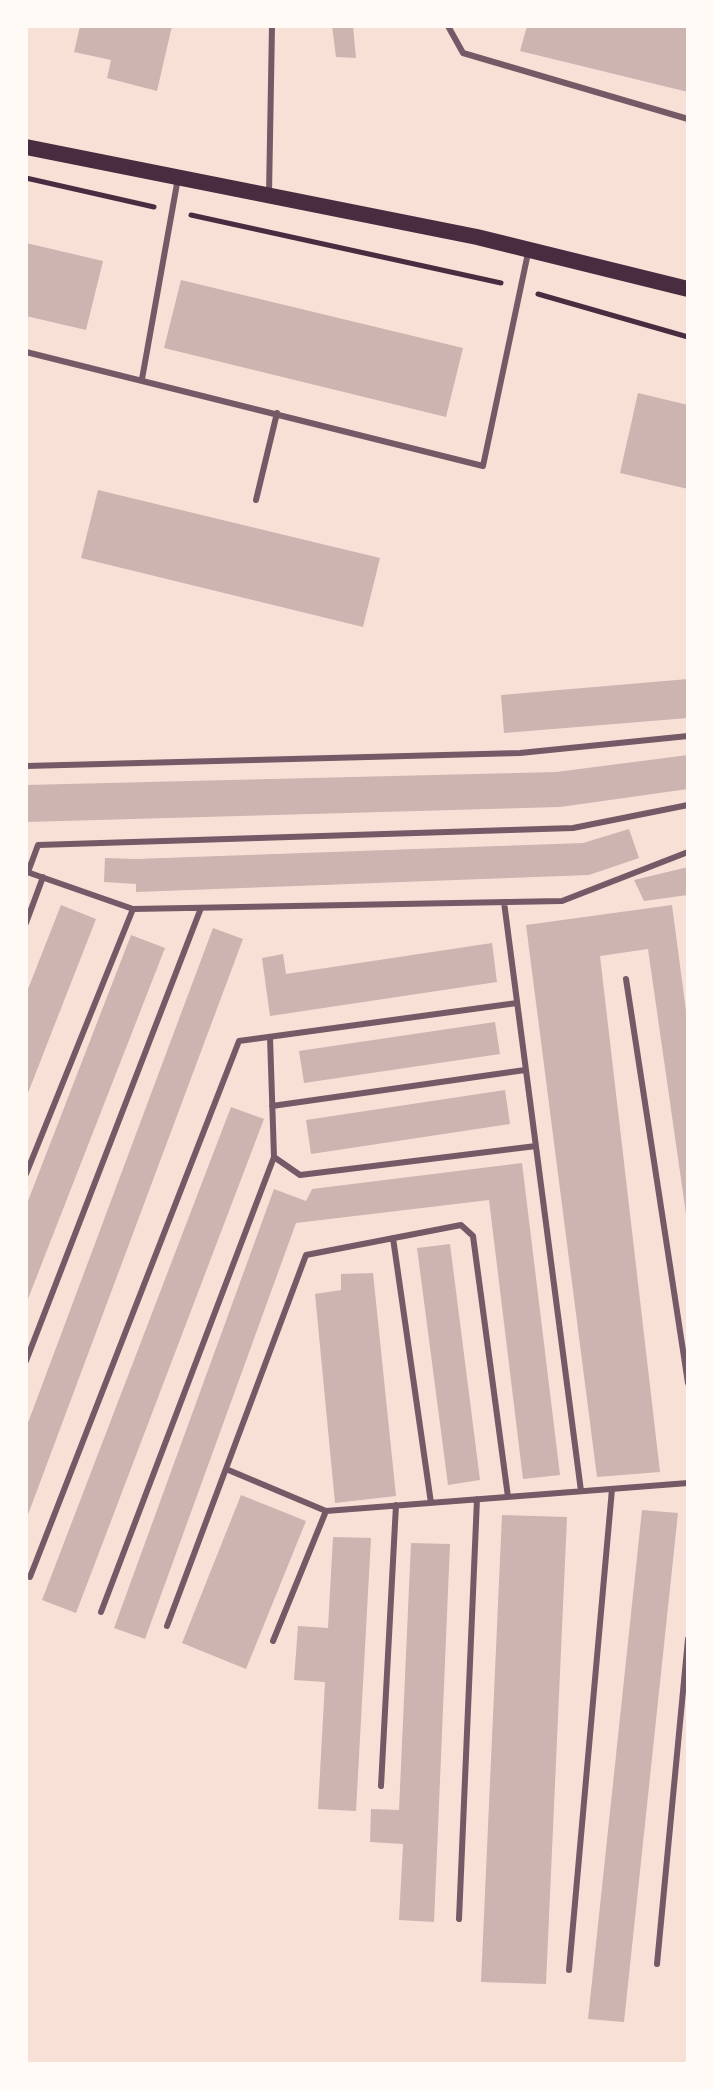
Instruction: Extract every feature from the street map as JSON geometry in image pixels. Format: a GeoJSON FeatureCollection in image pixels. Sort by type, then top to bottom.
{"type":"FeatureCollection","features":[{"type":"Feature","properties":{"kind":"main road"},"geometry":{"type":"LineString","coordinates":[[26,147],[529,250],[688,289]]}},
{"type":"Feature","properties":{"kind":"lane"},"geometry":{"type":"LineString","coordinates":[[269,195],[272,26]]}},
{"type":"Feature","properties":{"kind":"lane"},"geometry":{"type":"LineString","coordinates":[[448,26],[463,53],[688,119]]}},
{"type":"Feature","properties":{"kind":"lane"},"geometry":{"type":"LineString","coordinates":[[142,379],[178,177]]}},
{"type":"Feature","properties":{"kind":"lane"},"geometry":{"type":"LineString","coordinates":[[26,352],[483,466],[529,250]]}},
{"type":"Feature","properties":{"kind":"lane"},"geometry":{"type":"LineString","coordinates":[[256,500],[277,413]]}},
{"type":"Feature","properties":{"kind":"lane"},"geometry":{"type":"LineString","coordinates":[[26,766],[520,753],[688,736]]}},
{"type":"Feature","properties":{"kind":"lane"},"geometry":{"type":"LineString","coordinates":[[688,805],[573,828],[38,845],[27,871],[133,909],[562,901],[688,852]]}},
{"type":"Feature","properties":{"kind":"lane"},"geometry":{"type":"LineString","coordinates":[[26,923],[43,877]]}},
{"type":"Feature","properties":{"kind":"lane"},"geometry":{"type":"LineString","coordinates":[[504,902],[581,1491]]}},
{"type":"Feature","properties":{"kind":"lane"},"geometry":{"type":"LineString","coordinates":[[26,1361],[201,908]]}},
{"type":"Feature","properties":{"kind":"lane"},"geometry":{"type":"LineString","coordinates":[[26,1174],[133,909]]}},
{"type":"Feature","properties":{"kind":"lane"},"geometry":{"type":"LineString","coordinates":[[626,979],[688,1383]]}},
{"type":"Feature","properties":{"kind":"lane"},"geometry":{"type":"LineString","coordinates":[[30,1577],[239,1041],[517,1003]]}},
{"type":"Feature","properties":{"kind":"lane"},"geometry":{"type":"LineString","coordinates":[[101,1612],[274,1157],[270,1037]]}},
{"type":"Feature","properties":{"kind":"lane"},"geometry":{"type":"LineString","coordinates":[[272,1106],[525,1070]]}},
{"type":"Feature","properties":{"kind":"lane"},"geometry":{"type":"LineString","coordinates":[[274,1157],[300,1175],[536,1146]]}},
{"type":"Feature","properties":{"kind":"lane"},"geometry":{"type":"LineString","coordinates":[[167,1626],[306,1255],[461,1225],[473,1236],[508,1497]]}},
{"type":"Feature","properties":{"kind":"lane"},"geometry":{"type":"LineString","coordinates":[[393,1238],[431,1503]]}},
{"type":"Feature","properties":{"kind":"lane"},"geometry":{"type":"LineString","coordinates":[[226,1469],[326,1511],[688,1483]]}},
{"type":"Feature","properties":{"kind":"lane"},"geometry":{"type":"LineString","coordinates":[[569,1970],[612,1489]]}},
{"type":"Feature","properties":{"kind":"lane"},"geometry":{"type":"LineString","coordinates":[[459,1919],[477,1499]]}},
{"type":"Feature","properties":{"kind":"lane"},"geometry":{"type":"LineString","coordinates":[[381,1786],[396,1505]]}},
{"type":"Feature","properties":{"kind":"lane"},"geometry":{"type":"LineString","coordinates":[[273,1641],[326,1511]]}},
{"type":"Feature","properties":{"kind":"lane"},"geometry":{"type":"LineString","coordinates":[[657,1964],[688,1639]]}},
{"type":"Feature","properties":{"kind":"path"},"geometry":{"type":"LineString","coordinates":[[26,178],[521,289],[688,337]]}},
{"type":"Feature","properties":{"kind":"building"},"geometry":{"type":"Polygon","coordinates":[[[80,26],[172,26],[157,91],[107,78],[111,60],[74,52],[80,26]]]}},
{"type":"Feature","properties":{"kind":"building"},"geometry":{"type":"Polygon","coordinates":[[[332,26],[353,26],[356,58],[336,57],[332,26]]]}},
{"type":"Feature","properties":{"kind":"building"},"geometry":{"type":"Polygon","coordinates":[[[527,26],[688,26],[688,92],[520,51],[527,26]]]}},
{"type":"Feature","properties":{"kind":"building"},"geometry":{"type":"Polygon","coordinates":[[[26,243],[103,261],[86,330],[26,316],[26,243]]]}},
{"type":"Feature","properties":{"kind":"building"},"geometry":{"type":"Polygon","coordinates":[[[181,280],[463,348],[446,417],[164,348],[181,280]]]}},
{"type":"Feature","properties":{"kind":"building"},"geometry":{"type":"Polygon","coordinates":[[[638,393],[688,405],[688,489],[620,473],[638,393]]]}},
{"type":"Feature","properties":{"kind":"building"},"geometry":{"type":"Polygon","coordinates":[[[98,490],[380,558],[363,627],[81,558],[98,490]]]}},
{"type":"Feature","properties":{"kind":"building"},"geometry":{"type":"Polygon","coordinates":[[[688,679],[688,718],[504,733],[501,695],[688,679]]]}},
{"type":"Feature","properties":{"kind":"building"},"geometry":{"type":"Polygon","coordinates":[[[688,755],[688,789],[560,807],[26,822],[26,785],[556,772],[688,755]]]}},
{"type":"Feature","properties":{"kind":"building"},"geometry":{"type":"Polygon","coordinates":[[[629,829],[639,858],[589,875],[136,892],[136,884],[104,882],[105,858],[583,843],[629,829]]]}},
{"type":"Feature","properties":{"kind":"building"},"geometry":{"type":"Polygon","coordinates":[[[688,867],[688,895],[644,901],[634,880],[688,867]]]}},
{"type":"Feature","properties":{"kind":"building"},"geometry":{"type":"Polygon","coordinates":[[[61,905],[96,919],[26,1098],[26,994],[61,905]]]}},
{"type":"Feature","properties":{"kind":"building"},"geometry":{"type":"Polygon","coordinates":[[[672,905],[688,1026],[688,1228],[648,949],[600,956],[660,1472],[597,1477],[526,925],[672,905]]]}},
{"type":"Feature","properties":{"kind":"building"},"geometry":{"type":"Polygon","coordinates":[[[213,928],[243,939],[26,1520],[26,1428],[213,928]]]}},
{"type":"Feature","properties":{"kind":"building"},"geometry":{"type":"Polygon","coordinates":[[[131,935],[165,948],[26,1304],[26,1206],[131,935]]]}},
{"type":"Feature","properties":{"kind":"building"},"geometry":{"type":"Polygon","coordinates":[[[492,943],[497,982],[270,1016],[262,958],[283,954],[286,974],[492,943]]]}},
{"type":"Feature","properties":{"kind":"building"},"geometry":{"type":"Polygon","coordinates":[[[495,1022],[500,1054],[304,1083],[299,1051],[495,1022]]]}},
{"type":"Feature","properties":{"kind":"building"},"geometry":{"type":"Polygon","coordinates":[[[505,1090],[510,1124],[311,1154],[306,1120],[505,1090]]]}},
{"type":"Feature","properties":{"kind":"building"},"geometry":{"type":"Polygon","coordinates":[[[231,1107],[264,1119],[76,1613],[42,1600],[231,1107]]]}},
{"type":"Feature","properties":{"kind":"building"},"geometry":{"type":"Polygon","coordinates":[[[522,1163],[560,1475],[523,1479],[489,1200],[296,1223],[145,1639],[114,1628],[274,1189],[306,1201],[312,1189],[522,1163]]]}},
{"type":"Feature","properties":{"kind":"building"},"geometry":{"type":"Polygon","coordinates":[[[450,1244],[480,1480],[448,1485],[417,1248],[450,1244]]]}},
{"type":"Feature","properties":{"kind":"building"},"geometry":{"type":"Polygon","coordinates":[[[373,1273],[396,1496],[335,1503],[315,1294],[341,1290],[341,1274],[373,1273]]]}},
{"type":"Feature","properties":{"kind":"building"},"geometry":{"type":"Polygon","coordinates":[[[241,1495],[306,1521],[246,1669],[182,1643],[241,1495]]]}},
{"type":"Feature","properties":{"kind":"building"},"geometry":{"type":"Polygon","coordinates":[[[642,1510],[678,1513],[624,2022],[588,2019],[642,1510]]]}},
{"type":"Feature","properties":{"kind":"building"},"geometry":{"type":"Polygon","coordinates":[[[502,1515],[567,1517],[546,1984],[481,1982],[502,1515]]]}},
{"type":"Feature","properties":{"kind":"building"},"geometry":{"type":"Polygon","coordinates":[[[333,1537],[371,1538],[356,1811],[318,1809],[325,1682],[294,1680],[298,1626],[328,1628],[333,1537]]]}},
{"type":"Feature","properties":{"kind":"building"},"geometry":{"type":"Polygon","coordinates":[[[411,1543],[450,1544],[434,1922],[399,1920],[403,1844],[370,1842],[371,1809],[399,1810],[411,1543]]]}}]}
